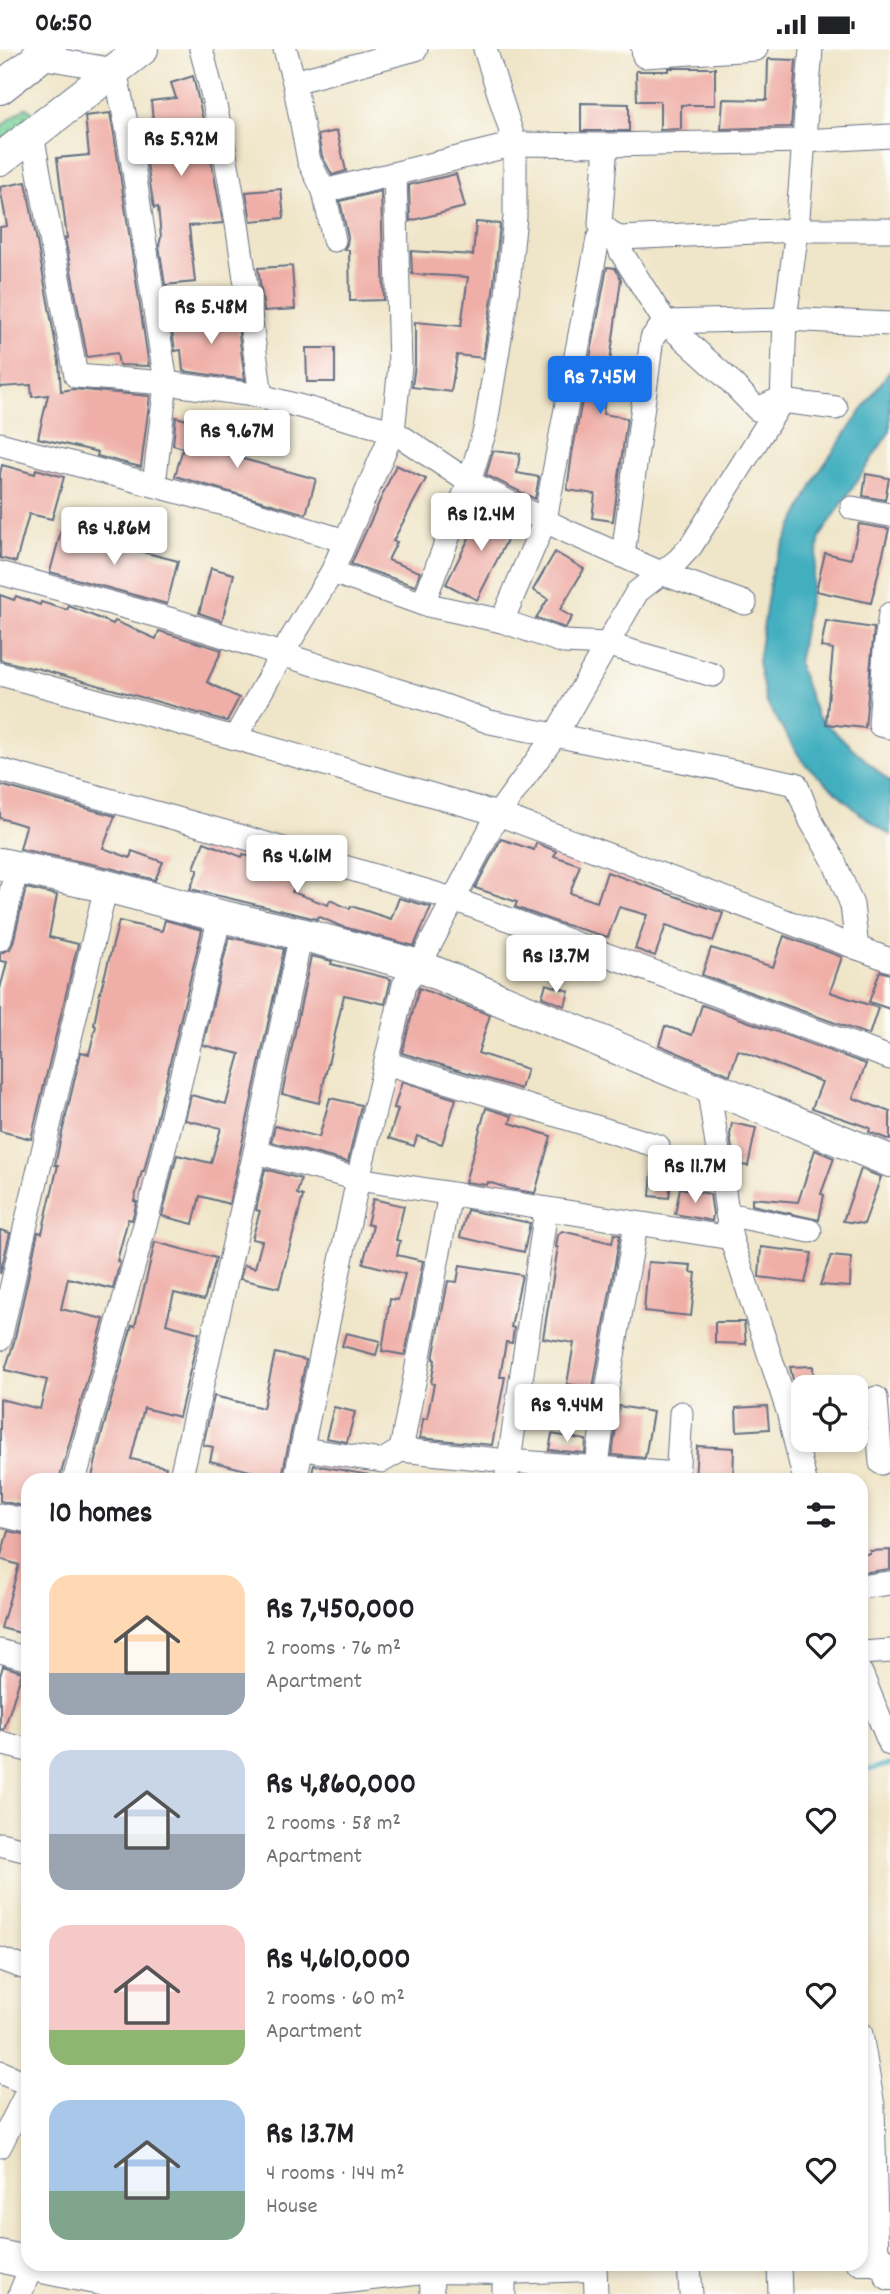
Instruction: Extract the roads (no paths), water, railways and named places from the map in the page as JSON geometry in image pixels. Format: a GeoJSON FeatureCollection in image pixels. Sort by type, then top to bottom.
{"type":"FeatureCollection","features":[{"type":"Feature","properties":{"kind":"street"},"geometry":{"type":"LineString","coordinates":[[0,159],[142,49]]}},
{"type":"Feature","properties":{"kind":"street"},"geometry":{"type":"LineString","coordinates":[[201,49],[222,145],[241,253],[261,396]]}},
{"type":"Feature","properties":{"kind":"street"},"geometry":{"type":"LineString","coordinates":[[285,49],[309,161],[324,191],[334,240]]}},
{"type":"Feature","properties":{"kind":"street"},"geometry":{"type":"LineString","coordinates":[[294,82],[416,49]]}},
{"type":"Feature","properties":{"kind":"street"},"geometry":{"type":"LineString","coordinates":[[423,604],[469,482],[485,430],[507,294],[515,217],[515,144],[485,49]]}},
{"type":"Feature","properties":{"kind":"street"},"geometry":{"type":"LineString","coordinates":[[643,49],[644,56],[756,49]]}},
{"type":"Feature","properties":{"kind":"street"},"geometry":{"type":"LineString","coordinates":[[297,1473],[358,1179],[404,985],[419,966],[498,814],[556,734],[637,593],[691,546],[782,401],[785,319],[797,230],[811,49]]}},
{"type":"Feature","properties":{"kind":"street"},"geometry":{"type":"LineString","coordinates":[[0,88],[41,52],[115,70]]}},
{"type":"Feature","properties":{"kind":"street"},"geometry":{"type":"LineString","coordinates":[[115,70],[132,156],[166,383],[154,485]]}},
{"type":"Feature","properties":{"kind":"street"},"geometry":{"type":"LineString","coordinates":[[32,134],[76,376],[166,383],[261,396],[393,431],[469,482],[592,543],[661,573],[745,603]]}},
{"type":"Feature","properties":{"kind":"street"},"geometry":{"type":"LineString","coordinates":[[324,191],[515,144],[804,141],[890,136]]}},
{"type":"Feature","properties":{"kind":"street"},"geometry":{"type":"LineString","coordinates":[[606,145],[600,224],[616,237],[621,252],[665,322],[757,409],[782,401],[836,408]]}},
{"type":"Feature","properties":{"kind":"street"},"geometry":{"type":"LineString","coordinates":[[235,738],[332,572],[393,431],[400,366],[395,174]]}},
{"type":"Feature","properties":{"kind":"street"},"geometry":{"type":"LineString","coordinates":[[502,621],[545,520],[592,258],[598,239],[797,230],[890,230]]}},
{"type":"Feature","properties":{"kind":"street"},"geometry":{"type":"LineString","coordinates":[[623,555],[652,338],[665,322],[785,319],[890,324]]}},
{"type":"Feature","properties":{"kind":"street"},"geometry":{"type":"LineString","coordinates":[[0,444],[239,507],[345,541]]}},
{"type":"Feature","properties":{"kind":"street"},"geometry":{"type":"LineString","coordinates":[[852,508],[890,515]]}},
{"type":"Feature","properties":{"kind":"street"},"geometry":{"type":"LineString","coordinates":[[332,572],[423,604],[502,621],[564,642],[606,644],[713,675]]}},
{"type":"Feature","properties":{"kind":"street"},"geometry":{"type":"LineString","coordinates":[[0,573],[173,620],[490,722],[796,783],[811,821],[833,859],[852,905],[857,948]]}},
{"type":"Feature","properties":{"kind":"street"},"geometry":{"type":"LineString","coordinates":[[890,614],[880,725],[890,727]]}},
{"type":"Feature","properties":{"kind":"street"},"geometry":{"type":"LineString","coordinates":[[0,674],[498,814],[890,960]]}},
{"type":"Feature","properties":{"kind":"street"},"geometry":{"type":"LineString","coordinates":[[0,770],[223,831],[453,899],[890,1058]]}},
{"type":"Feature","properties":{"kind":"street"},"geometry":{"type":"LineString","coordinates":[[0,939],[8,865],[301,934],[419,966],[890,1161]]}},
{"type":"Feature","properties":{"kind":"street"},"geometry":{"type":"LineString","coordinates":[[0,1339],[23,1230],[55,1108],[106,886]]}},
{"type":"Feature","properties":{"kind":"street"},"geometry":{"type":"LineString","coordinates":[[76,1473],[152,1199],[220,916]]}},
{"type":"Feature","properties":{"kind":"street"},"geometry":{"type":"LineString","coordinates":[[182,1473],[255,1152],[301,934]]}},
{"type":"Feature","properties":{"kind":"street"},"geometry":{"type":"LineString","coordinates":[[386,1063],[658,1146]]}},
{"type":"Feature","properties":{"kind":"street"},"geometry":{"type":"LineString","coordinates":[[708,1085],[731,1238],[791,1397]]}},
{"type":"Feature","properties":{"kind":"street"},"geometry":{"type":"LineString","coordinates":[[255,1152],[358,1179],[731,1238]]}},
{"type":"Feature","properties":{"kind":"street"},"geometry":{"type":"LineString","coordinates":[[387,1464],[450,1194]]}},
{"type":"Feature","properties":{"kind":"street"},"geometry":{"type":"LineString","coordinates":[[507,1471],[546,1210]]}},
{"type":"Feature","properties":{"kind":"street"},"geometry":{"type":"LineString","coordinates":[[727,1214],[810,1231]]}},
{"type":"Feature","properties":{"kind":"street"},"geometry":{"type":"LineString","coordinates":[[595,1473],[636,1224]]}},
{"type":"Feature","properties":{"kind":"street"},"geometry":{"type":"LineString","coordinates":[[874,1398],[881,1463]]}},
{"type":"Feature","properties":{"kind":"street"},"geometry":{"type":"LineString","coordinates":[[677,1473],[681,1413]]}},
{"type":"Feature","properties":{"kind":"street"},"geometry":{"type":"LineString","coordinates":[[303,1449],[387,1464],[566,1473]]}},
{"type":"Feature","properties":{"kind":"street"},"geometry":{"type":"LineString","coordinates":[[801,1452],[804,1473]]}},
{"type":"Feature","properties":{"kind":"street"},"geometry":{"type":"LineString","coordinates":[[0,1515],[21,1520]]}},
{"type":"Feature","properties":{"kind":"street"},"geometry":{"type":"LineString","coordinates":[[868,1586],[890,1583]]}},
{"type":"Feature","properties":{"kind":"street"},"geometry":{"type":"LineString","coordinates":[[0,1651],[21,1656]]}},
{"type":"Feature","properties":{"kind":"street"},"geometry":{"type":"LineString","coordinates":[[868,1653],[890,1651]]}},
{"type":"Feature","properties":{"kind":"street"},"geometry":{"type":"LineString","coordinates":[[868,1690],[890,1744]]}},
{"type":"Feature","properties":{"kind":"street"},"geometry":{"type":"LineString","coordinates":[[0,1743],[21,1749]]}},
{"type":"Feature","properties":{"kind":"street"},"geometry":{"type":"LineString","coordinates":[[0,1844],[21,1849]]}},
{"type":"Feature","properties":{"kind":"street"},"geometry":{"type":"LineString","coordinates":[[0,1959],[21,1966]]}},
{"type":"Feature","properties":{"kind":"street"},"geometry":{"type":"LineString","coordinates":[[0,2072],[21,2081]]}},
{"type":"Feature","properties":{"kind":"street"},"geometry":{"type":"LineString","coordinates":[[868,2076],[873,2106],[882,2265]]}},
{"type":"Feature","properties":{"kind":"street"},"geometry":{"type":"LineString","coordinates":[[0,2146],[21,2104]]}},
{"type":"Feature","properties":{"kind":"street"},"geometry":{"type":"LineString","coordinates":[[0,2256],[21,2261]]}},
{"type":"Feature","properties":{"kind":"street"},"geometry":{"type":"LineString","coordinates":[[20,2294],[28,2271]]}},
{"type":"Feature","properties":{"kind":"street"},"geometry":{"type":"LineString","coordinates":[[70,2271],[192,2288],[319,2287],[432,2275],[504,2275],[540,2271]]}},
{"type":"Feature","properties":{"kind":"street"},"geometry":{"type":"LineString","coordinates":[[594,2271],[596,2294]]}},
{"type":"Feature","properties":{"kind":"street"},"geometry":{"type":"LineString","coordinates":[[690,2271],[691,2294]]}},
{"type":"Feature","properties":{"kind":"street"},"geometry":{"type":"LineString","coordinates":[[779,2271],[780,2294]]}},
{"type":"Feature","properties":{"kind":"water"},"geometry":{"type":"Polygon","coordinates":[[[890,370],[890,431],[820,537],[798,664],[817,716],[890,782],[890,835],[858,812],[803,762],[766,702],[758,662],[772,568],[819,472],[890,370]]]}},
{"type":"Feature","properties":{"kind":"waterway"},"geometry":{"type":"LineString","coordinates":[[868,1770],[890,1764]]}}]}
